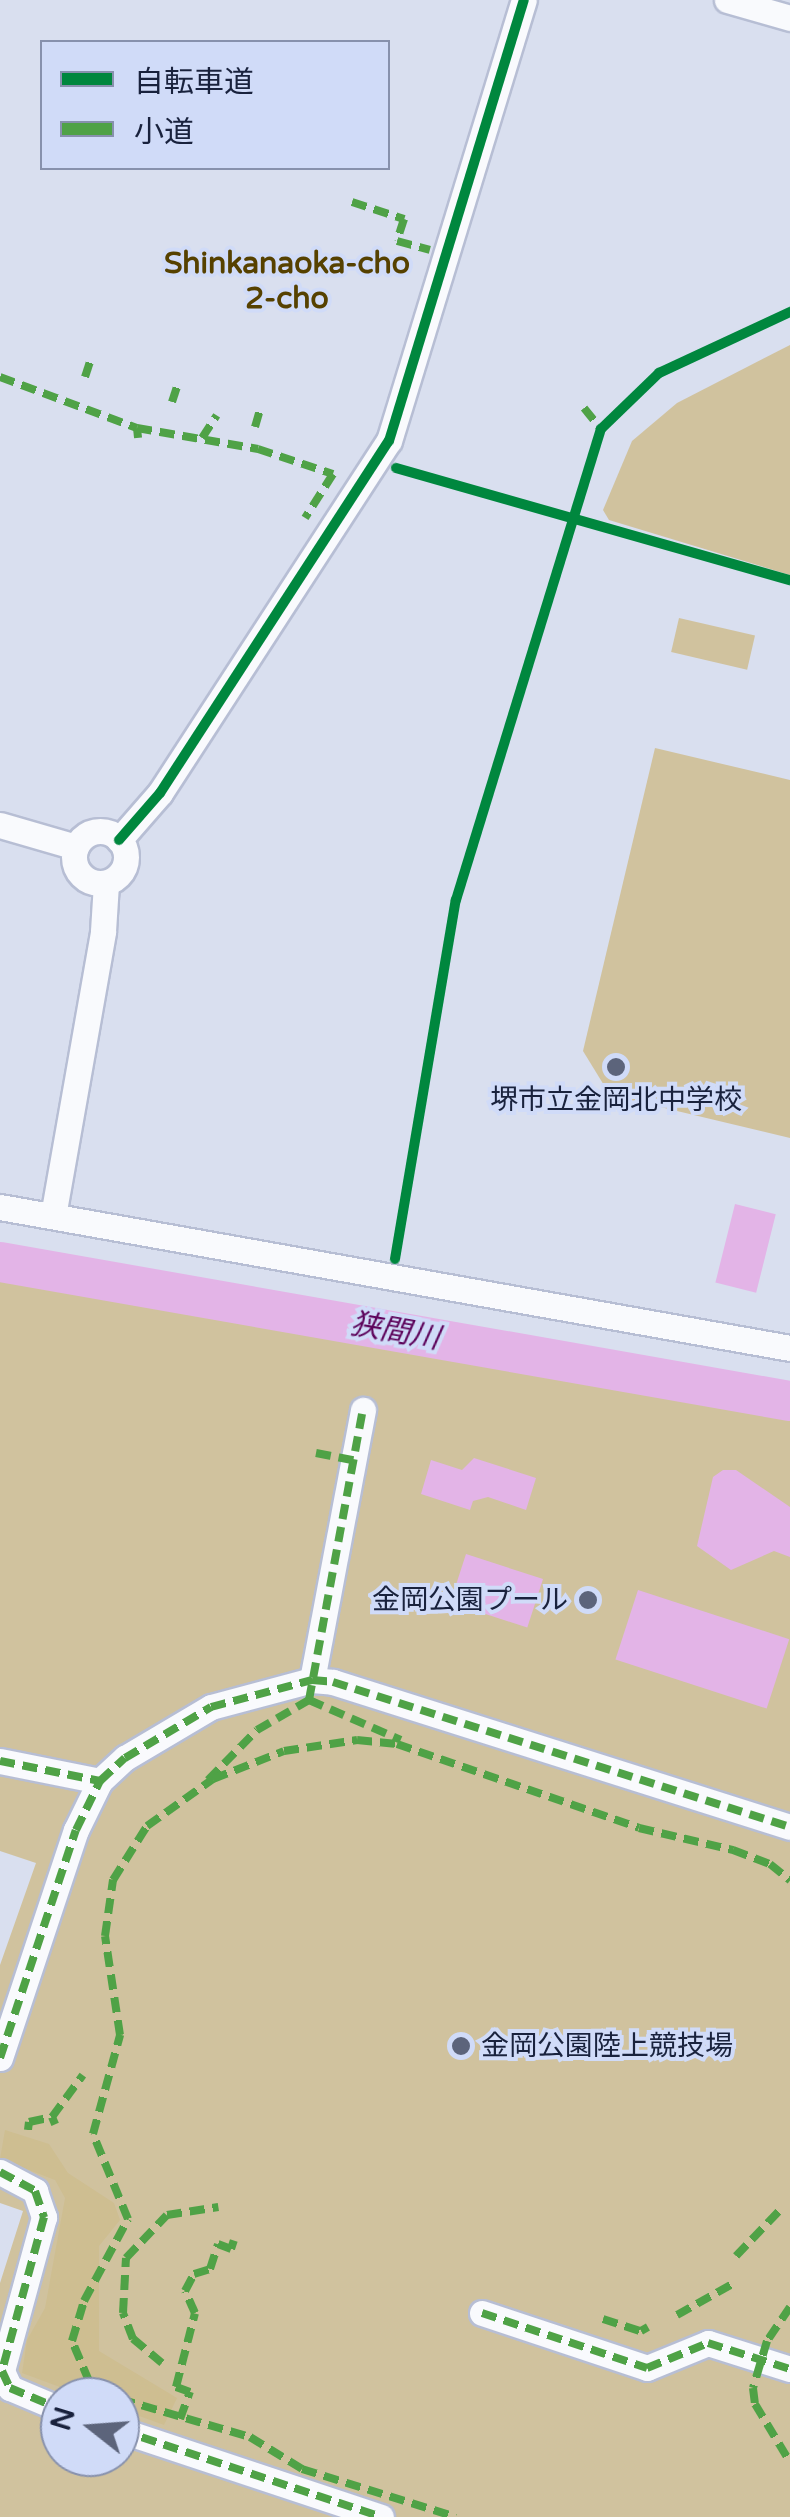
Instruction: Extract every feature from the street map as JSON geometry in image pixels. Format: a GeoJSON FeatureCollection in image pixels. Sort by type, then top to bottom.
{"type":"FeatureCollection","features":[{"type":"Feature","properties":{"kind":"street"},"geometry":{"type":"LineString","coordinates":[[119,840],[160,793],[390,440],[524,0]]}},
{"type":"Feature","properties":{"kind":"street"},"geometry":{"type":"LineString","coordinates":[[727,0],[790,18]]}},
{"type":"Feature","properties":{"kind":"street"},"geometry":{"type":"LineString","coordinates":[[0,825],[76,847]]}},
{"type":"Feature","properties":{"kind":"street"},"geometry":{"type":"LineString","coordinates":[[76,847],[96,831],[119,840]]}},
{"type":"Feature","properties":{"kind":"street"},"geometry":{"type":"LineString","coordinates":[[76,847],[77,871],[90,881],[106,882],[125,865],[119,840]]}},
{"type":"Feature","properties":{"kind":"street"},"geometry":{"type":"LineString","coordinates":[[53,1216],[104,931],[106,882]]}},
{"type":"Feature","properties":{"kind":"street"},"geometry":{"type":"LineString","coordinates":[[0,1207],[790,1348]]}},
{"type":"Feature","properties":{"kind":"street"},"geometry":{"type":"LineString","coordinates":[[312,1680],[363,1410]]}},
{"type":"Feature","properties":{"kind":"street"},"geometry":{"type":"LineString","coordinates":[[0,2058],[76,1830],[100,1781],[125,1758],[211,1707],[312,1680],[790,1827]]}},
{"type":"Feature","properties":{"kind":"street"},"geometry":{"type":"LineString","coordinates":[[0,1761],[100,1781]]}},
{"type":"Feature","properties":{"kind":"street"},"geometry":{"type":"LineString","coordinates":[[0,2172],[35,2191],[44,2218],[2,2371],[10,2388],[40,2401]]}},
{"type":"Feature","properties":{"kind":"street"},"geometry":{"type":"LineString","coordinates":[[482,2313],[647,2368],[708,2344],[790,2369]]}},
{"type":"Feature","properties":{"kind":"street"},"geometry":{"type":"LineString","coordinates":[[140,2437],[380,2517]]}},
{"type":"Feature","properties":{"kind":"shaded area"},"geometry":{"type":"Polygon","coordinates":[[[790,345],[790,575],[609,520],[603,510],[632,441],[677,403],[790,345]]]}},
{"type":"Feature","properties":{"kind":"shaded area"},"geometry":{"type":"Polygon","coordinates":[[[679,618],[755,636],[747,670],[671,652],[679,618]]]}},
{"type":"Feature","properties":{"kind":"shaded area"},"geometry":{"type":"Polygon","coordinates":[[[655,748],[790,780],[790,1138],[610,1095],[583,1051],[655,748]]]}},
{"type":"Feature","properties":{"kind":"shaded area"},"geometry":{"type":"Polygon","coordinates":[[[735,1204],[776,1214],[756,1293],[715,1283],[735,1204]]]}},
{"type":"Feature","properties":{"kind":"shaded area"},"geometry":{"type":"Polygon","coordinates":[[[0,1281],[790,1419],[790,2517],[0,2517],[0,2283],[23,2211],[0,2203],[0,1965],[36,1863],[0,1851],[0,1281]]]}},
{"type":"Feature","properties":{"kind":"shaded area"},"geometry":{"type":"Polygon","coordinates":[[[474,1458],[536,1478],[526,1510],[488,1497],[473,1501],[470,1510],[421,1494],[431,1460],[462,1470],[474,1458]]]}},
{"type":"Feature","properties":{"kind":"shaded area"},"geometry":{"type":"Polygon","coordinates":[[[723,1470],[736,1470],[790,1507],[790,1557],[774,1551],[731,1570],[697,1546],[713,1477],[723,1470]]]}},
{"type":"Feature","properties":{"kind":"shaded area"},"geometry":{"type":"Polygon","coordinates":[[[466,1554],[543,1579],[527,1628],[450,1603],[466,1554]]]}},
{"type":"Feature","properties":{"kind":"shaded area"},"geometry":{"type":"Polygon","coordinates":[[[638,1590],[789,1639],[767,1709],[615,1659],[638,1590]]]}},
{"type":"Feature","properties":{"kind":"shaded area"},"geometry":{"type":"Polygon","coordinates":[[[5,2130],[49,2144],[68,2173],[114,2203],[120,2220],[99,2246],[99,2351],[177,2398],[164,2425],[140,2416],[140,2377],[40,2380],[22,2373],[27,2340],[45,2308],[65,2198],[55,2180],[0,2159],[5,2130]]]}},
{"type":"Feature","properties":{"kind":"waterway","name":"狭間川"},"geometry":{"type":"LineString","coordinates":[[0,1262],[790,1401]]}},
{"type":"Feature","properties":{"kind":"marked path"},"geometry":{"type":"LineString","coordinates":[[352,202],[404,219],[397,241],[430,250]]}},
{"type":"Feature","properties":{"kind":"marked path"},"geometry":{"type":"LineString","coordinates":[[85,377],[91,358]]}},
{"type":"Feature","properties":{"kind":"marked path"},"geometry":{"type":"LineString","coordinates":[[0,377],[137,428],[138,438]]}},
{"type":"Feature","properties":{"kind":"marked path"},"geometry":{"type":"LineString","coordinates":[[172,402],[178,383]]}},
{"type":"Feature","properties":{"kind":"marked path"},"geometry":{"type":"LineString","coordinates":[[584,408],[601,429]]}},
{"type":"Feature","properties":{"kind":"marked path"},"geometry":{"type":"LineString","coordinates":[[255,427],[260,409]]}},
{"type":"Feature","properties":{"kind":"marked path"},"geometry":{"type":"LineString","coordinates":[[202,438],[217,415]]}},
{"type":"Feature","properties":{"kind":"marked path"},"geometry":{"type":"LineString","coordinates":[[137,428],[258,449],[333,474],[305,518]]}},
{"type":"Feature","properties":{"kind":"marked path"},"geometry":{"type":"LineString","coordinates":[[208,1780],[257,1730],[309,1700],[363,1410]]}},
{"type":"Feature","properties":{"kind":"marked path"},"geometry":{"type":"LineString","coordinates":[[316,1453],[353,1460]]}},
{"type":"Feature","properties":{"kind":"marked path"},"geometry":{"type":"LineString","coordinates":[[0,2058],[76,1830],[100,1781],[125,1758],[211,1707],[312,1680],[333,1682],[790,1827]]}},
{"type":"Feature","properties":{"kind":"marked path"},"geometry":{"type":"LineString","coordinates":[[309,1700],[401,1740]]}},
{"type":"Feature","properties":{"kind":"marked path"},"geometry":{"type":"LineString","coordinates":[[87,2377],[72,2341],[84,2301],[128,2219],[93,2134],[120,2035],[105,1936],[113,1880],[147,1826],[213,1779],[284,1751],[357,1740],[397,1744],[639,1828],[733,1850],[770,1864],[790,1880]]}},
{"type":"Feature","properties":{"kind":"marked path"},"geometry":{"type":"LineString","coordinates":[[0,1761],[100,1781]]}},
{"type":"Feature","properties":{"kind":"marked path"},"geometry":{"type":"LineString","coordinates":[[52,2117],[83,2075]]}},
{"type":"Feature","properties":{"kind":"marked path"},"geometry":{"type":"LineString","coordinates":[[28,2130],[29,2122],[52,2117],[55,2124]]}},
{"type":"Feature","properties":{"kind":"marked path"},"geometry":{"type":"LineString","coordinates":[[0,2172],[35,2191],[44,2217],[2,2371],[10,2388],[40,2401]]}},
{"type":"Feature","properties":{"kind":"marked path"},"geometry":{"type":"LineString","coordinates":[[162,2363],[133,2339],[123,2313],[126,2258],[167,2215],[218,2207]]}},
{"type":"Feature","properties":{"kind":"marked path"},"geometry":{"type":"LineString","coordinates":[[736,2256],[780,2210]]}},
{"type":"Feature","properties":{"kind":"marked path"},"geometry":{"type":"LineString","coordinates":[[180,2419],[190,2392],[176,2387],[195,2313],[185,2291],[194,2274],[210,2269],[218,2244],[231,2249],[234,2240]]}},
{"type":"Feature","properties":{"kind":"marked path"},"geometry":{"type":"LineString","coordinates":[[677,2315],[736,2282]]}},
{"type":"Feature","properties":{"kind":"marked path"},"geometry":{"type":"LineString","coordinates":[[790,2307],[767,2341],[753,2388],[755,2404],[790,2462]]}},
{"type":"Feature","properties":{"kind":"marked path"},"geometry":{"type":"LineString","coordinates":[[482,2313],[647,2368],[708,2343],[790,2369]]}},
{"type":"Feature","properties":{"kind":"marked path"},"geometry":{"type":"LineString","coordinates":[[603,2319],[641,2331],[648,2327]]}},
{"type":"Feature","properties":{"kind":"marked path"},"geometry":{"type":"LineString","coordinates":[[140,2405],[250,2437],[302,2469],[456,2517]]}},
{"type":"Feature","properties":{"kind":"marked path"},"geometry":{"type":"LineString","coordinates":[[140,2437],[381,2517]]}},
{"type":"Feature","properties":{"kind":"cycle path"},"geometry":{"type":"LineString","coordinates":[[119,840],[160,793],[389,441],[524,0]]}},
{"type":"Feature","properties":{"kind":"cycle path"},"geometry":{"type":"LineString","coordinates":[[395,1259],[456,900],[601,429],[659,373],[790,312]]}},
{"type":"Feature","properties":{"kind":"cycle path"},"geometry":{"type":"LineString","coordinates":[[396,468],[790,580]]}},
{"type":"Feature","properties":{"kind":"place","name":"堺市立金岡北中学校"},"geometry":{"type":"Point","coordinates":[616,1067]}},
{"type":"Feature","properties":{"kind":"place","name":"金岡公園プール"},"geometry":{"type":"Point","coordinates":[588,1600]}},
{"type":"Feature","properties":{"kind":"place","name":"金岡公園陸上競技場"},"geometry":{"type":"Point","coordinates":[461,2046]}},
{"type":"Feature","properties":{"kind":"district","name":"Shinkanaoka-cho 2-cho"},"geometry":{"type":"Point","coordinates":[287,281]}}]}
